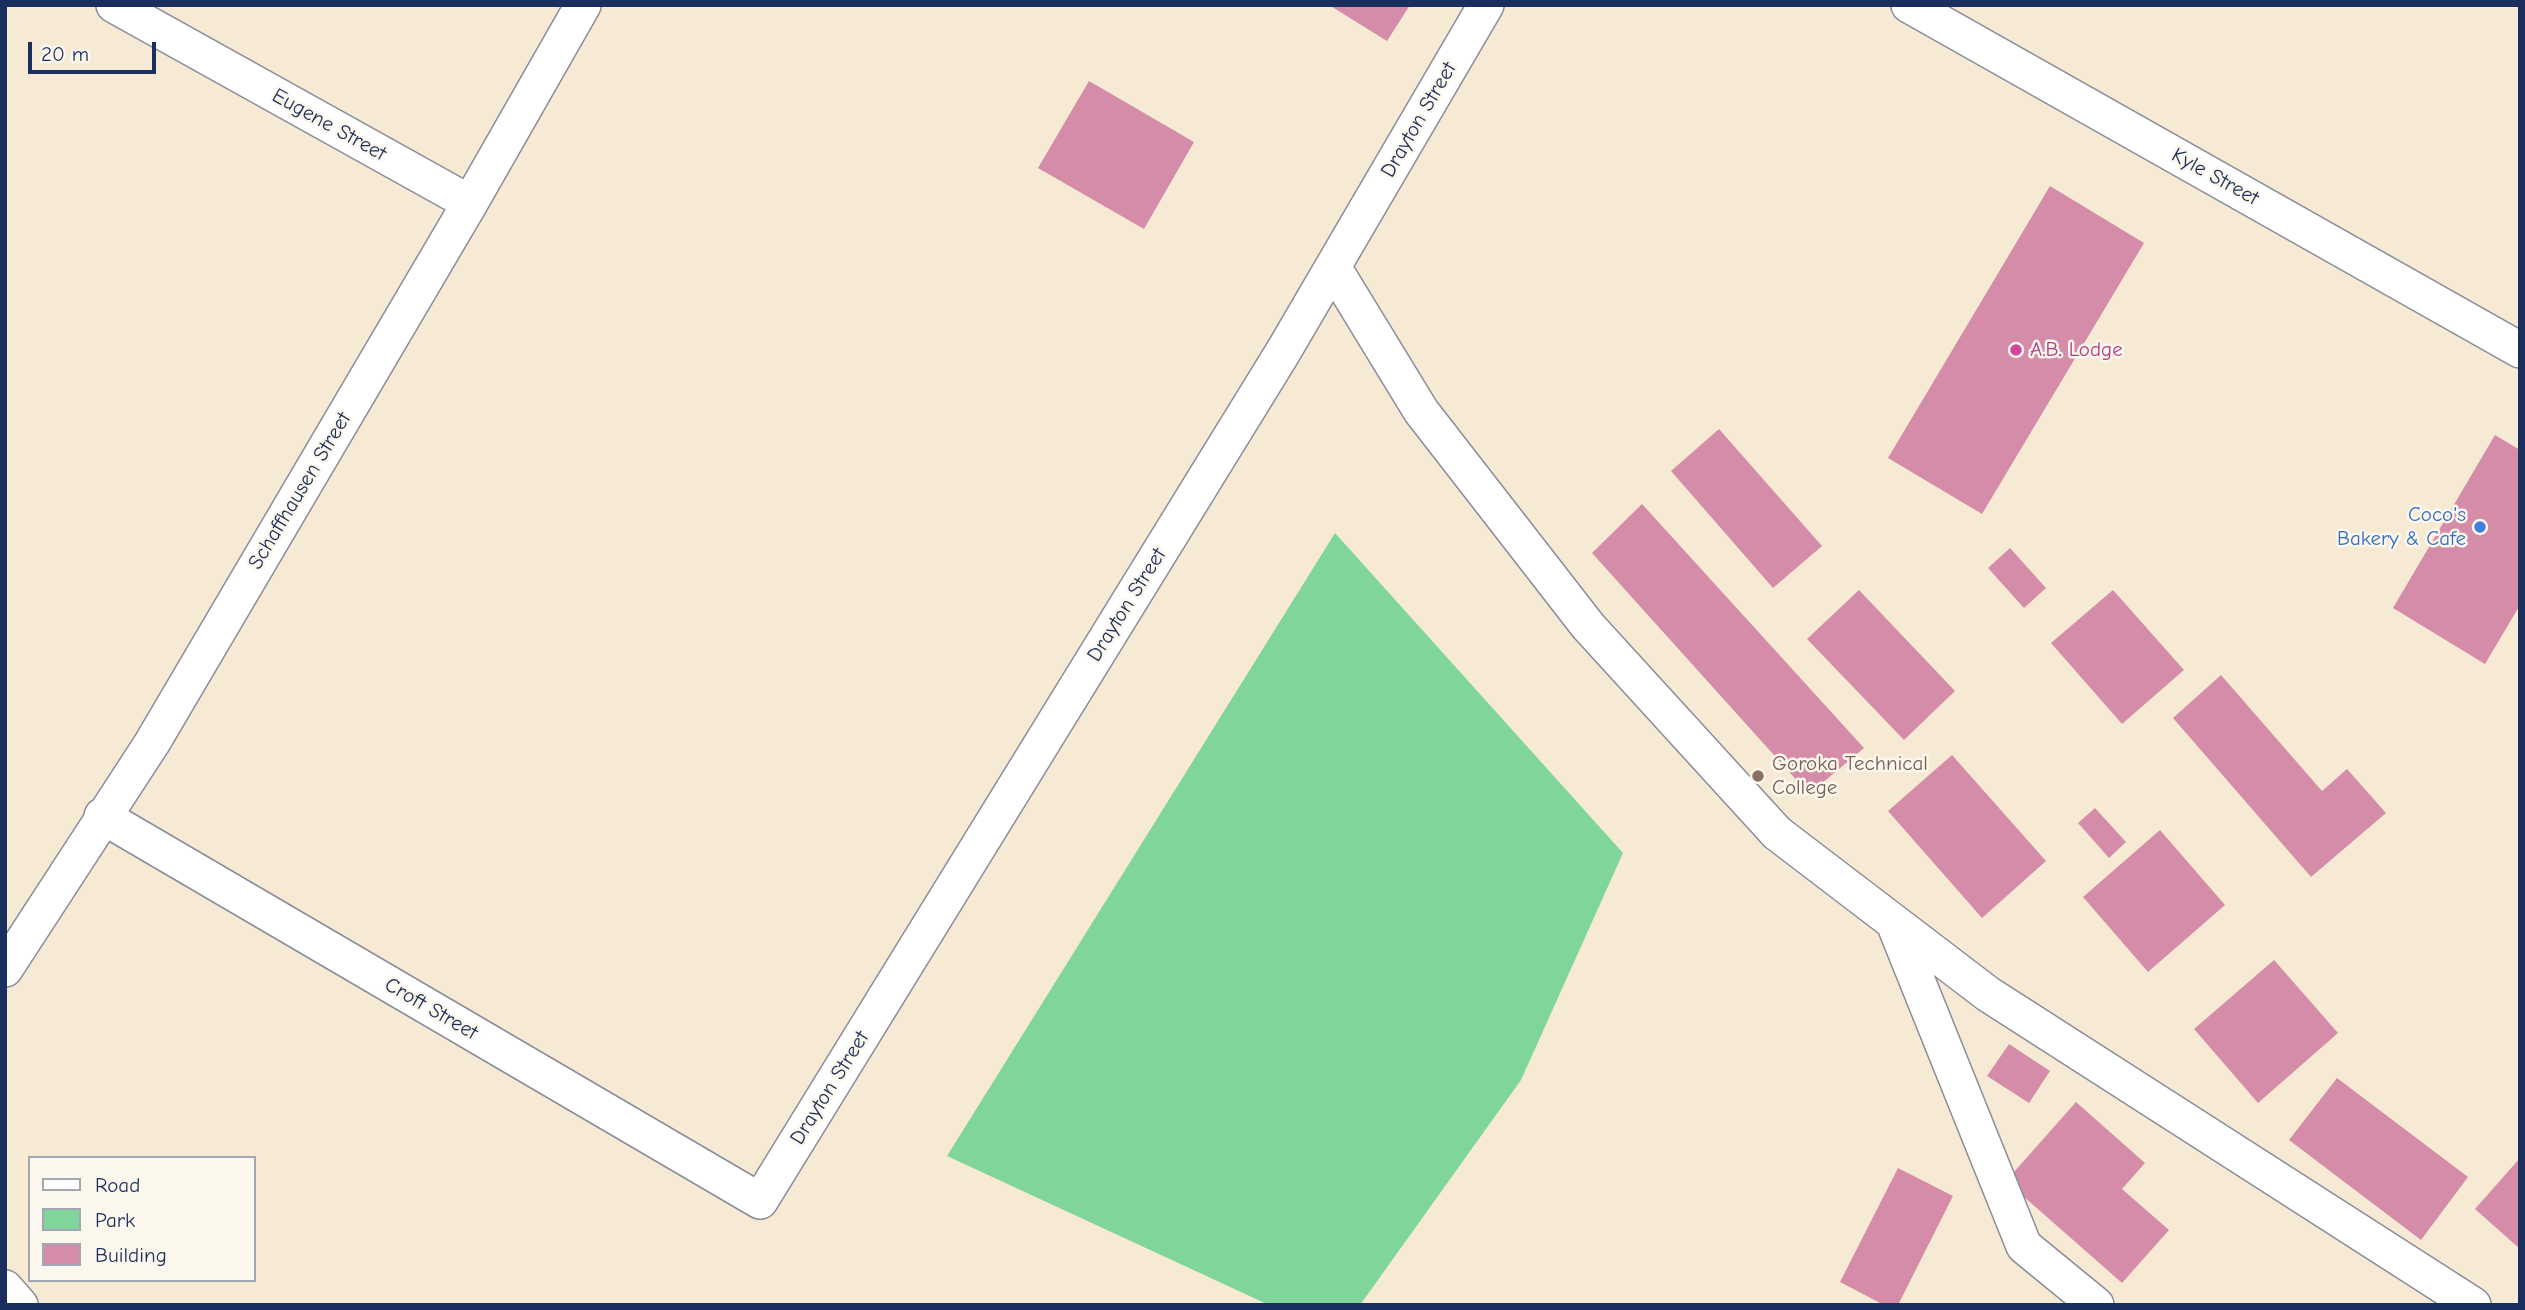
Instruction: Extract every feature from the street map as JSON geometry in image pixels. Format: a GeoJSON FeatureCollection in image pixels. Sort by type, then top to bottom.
{"type":"FeatureCollection","features":[{"type":"Feature","properties":{"kind":"street","name":"Eugene Street"},"geometry":{"type":"LineString","coordinates":[[114,5],[470,203]]}},
{"type":"Feature","properties":{"kind":"street","name":"Schaffhausen Street"},"geometry":{"type":"LineString","coordinates":[[6,964],[152,743],[470,203],[583,5]]}},
{"type":"Feature","properties":{"kind":"street","name":"Drayton Street"},"geometry":{"type":"LineString","coordinates":[[761,1201],[1333,267],[1486,5]]}},
{"type":"Feature","properties":{"kind":"street","name":"Kyle Street"},"geometry":{"type":"LineString","coordinates":[[1909,5],[2520,350]]}},
{"type":"Feature","properties":{"kind":"street"},"geometry":{"type":"LineString","coordinates":[[1333,267],[1421,411],[1588,626],[1777,833],[1988,994],[2473,1305]]}},
{"type":"Feature","properties":{"kind":"street","name":"Croft Street"},"geometry":{"type":"LineString","coordinates":[[102,817],[761,1201]]}},
{"type":"Feature","properties":{"kind":"street"},"geometry":{"type":"LineString","coordinates":[[1893,921],[2024,1246],[2096,1305]]}},
{"type":"Feature","properties":{"kind":"street"},"geometry":{"type":"LineString","coordinates":[[5,1288],[20,1305]]}},
{"type":"Feature","properties":{"kind":"green space"},"geometry":{"type":"Polygon","coordinates":[[[1335,533],[1623,853],[1521,1080],[1360,1305],[1269,1305],[947,1156],[1335,533]]]}},
{"type":"Feature","properties":{"kind":"building"},"geometry":{"type":"Polygon","coordinates":[[[1329,5],[1410,5],[1387,41],[1329,5]]]}},
{"type":"Feature","properties":{"kind":"building"},"geometry":{"type":"Polygon","coordinates":[[[1089,81],[1194,142],[1144,229],[1038,168],[1089,81]]]}},
{"type":"Feature","properties":{"kind":"building","name":"A.B. Lodge"},"geometry":{"type":"Polygon","coordinates":[[[2050,186],[2144,243],[1982,514],[1888,458],[2050,186]]]}},
{"type":"Feature","properties":{"kind":"building"},"geometry":{"type":"Polygon","coordinates":[[[1719,429],[1822,546],[1773,588],[1671,471],[1719,429]]]}},
{"type":"Feature","properties":{"kind":"building","name":"Coco's Bakery & Cafe"},"geometry":{"type":"Polygon","coordinates":[[[2495,435],[2520,450],[2520,605],[2485,664],[2393,608],[2495,435]]]}},
{"type":"Feature","properties":{"kind":"building"},"geometry":{"type":"Polygon","coordinates":[[[1642,504],[1864,748],[1809,794],[1592,553],[1642,504]]]}},
{"type":"Feature","properties":{"kind":"building"},"geometry":{"type":"Polygon","coordinates":[[[2010,548],[2046,588],[2024,608],[1988,568],[2010,548]]]}},
{"type":"Feature","properties":{"kind":"building"},"geometry":{"type":"Polygon","coordinates":[[[1859,590],[1955,691],[1904,740],[1807,639],[1859,590]]]}},
{"type":"Feature","properties":{"kind":"building"},"geometry":{"type":"Polygon","coordinates":[[[2113,590],[2184,670],[2122,724],[2051,643],[2113,590]]]}},
{"type":"Feature","properties":{"kind":"building"},"geometry":{"type":"Polygon","coordinates":[[[2221,675],[2322,791],[2347,769],[2386,813],[2311,877],[2173,718],[2221,675]]]}},
{"type":"Feature","properties":{"kind":"building"},"geometry":{"type":"Polygon","coordinates":[[[1952,755],[2046,861],[1982,918],[1888,811],[1952,755]]]}},
{"type":"Feature","properties":{"kind":"building"},"geometry":{"type":"Polygon","coordinates":[[[2095,808],[2126,842],[2109,858],[2078,823],[2095,808]]]}},
{"type":"Feature","properties":{"kind":"building"},"geometry":{"type":"Polygon","coordinates":[[[2160,830],[2225,905],[2148,972],[2083,897],[2160,830]]]}},
{"type":"Feature","properties":{"kind":"building"},"geometry":{"type":"Polygon","coordinates":[[[2274,960],[2338,1033],[2258,1103],[2194,1029],[2274,960]]]}},
{"type":"Feature","properties":{"kind":"building"},"geometry":{"type":"Polygon","coordinates":[[[2009,1044],[2050,1071],[2029,1103],[1987,1076],[2009,1044]]]}},
{"type":"Feature","properties":{"kind":"building"},"geometry":{"type":"Polygon","coordinates":[[[2337,1078],[2468,1177],[2421,1240],[2289,1140],[2337,1078]]]}},
{"type":"Feature","properties":{"kind":"building"},"geometry":{"type":"Polygon","coordinates":[[[2076,1102],[2145,1163],[2122,1189],[2169,1230],[2122,1283],[2006,1181],[2076,1102]]]}},
{"type":"Feature","properties":{"kind":"building"},"geometry":{"type":"Polygon","coordinates":[[[2520,1158],[2520,1249],[2475,1209],[2520,1158]]]}},
{"type":"Feature","properties":{"kind":"building"},"geometry":{"type":"Polygon","coordinates":[[[1898,1168],[1953,1196],[1898,1305],[1884,1305],[1840,1282],[1898,1168]]]}},
{"type":"Feature","properties":{"kind":"place","name":"A.B. Lodge"},"geometry":{"type":"Point","coordinates":[2016,350]}},
{"type":"Feature","properties":{"kind":"place","name":"Coco's Bakery & Cafe"},"geometry":{"type":"Point","coordinates":[2480,527]}},
{"type":"Feature","properties":{"kind":"place","name":"Goroka Technical College"},"geometry":{"type":"Point","coordinates":[1758,776]}}]}
